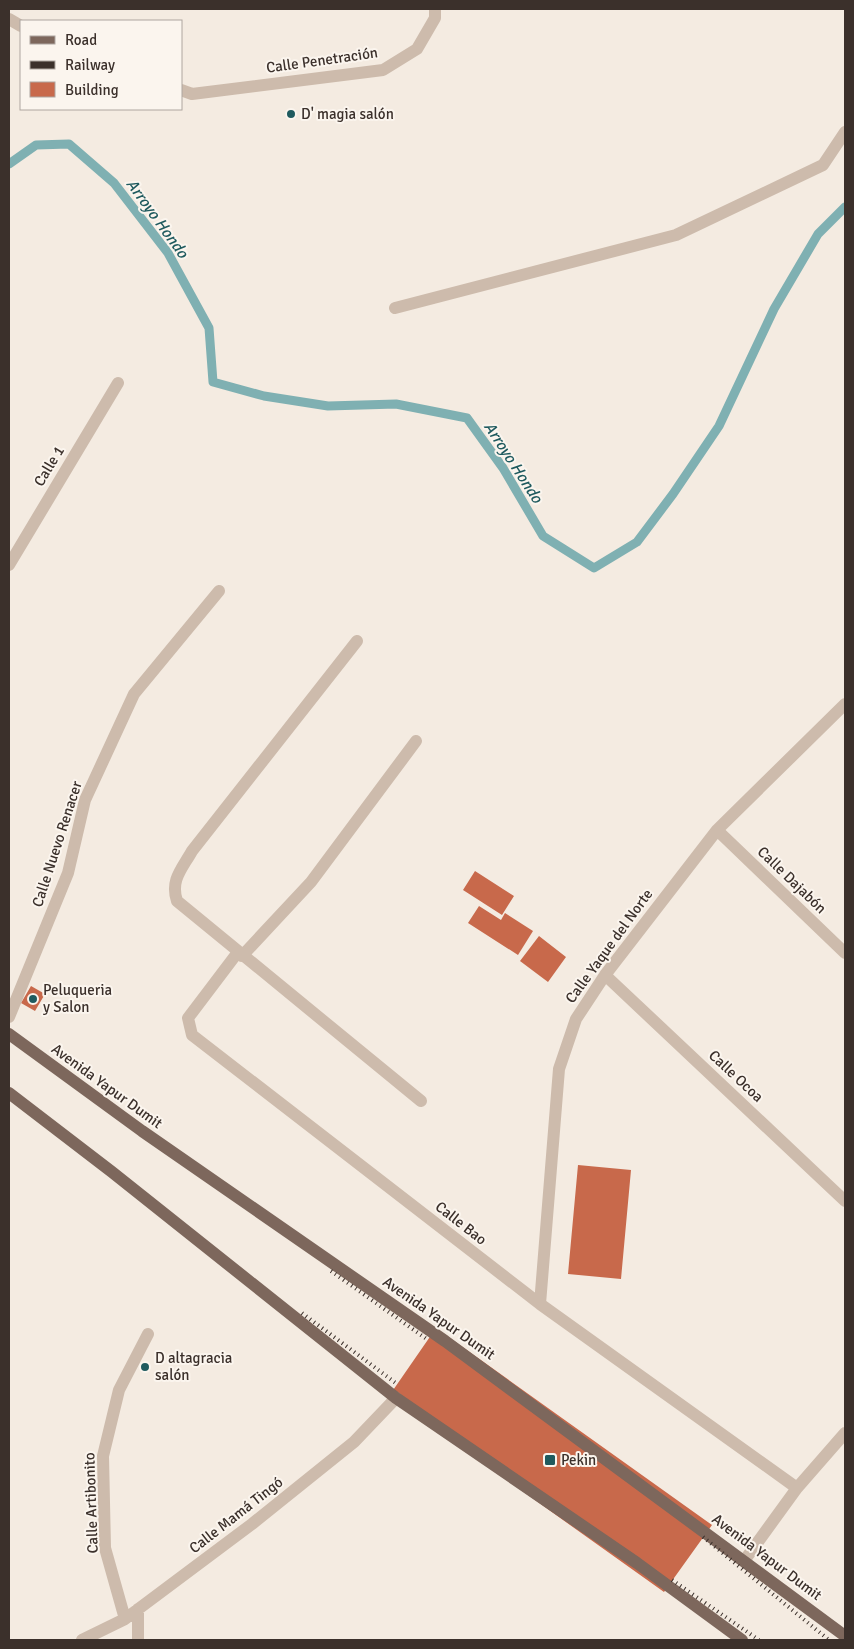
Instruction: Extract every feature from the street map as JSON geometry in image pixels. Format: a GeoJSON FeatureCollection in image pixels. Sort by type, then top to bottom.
{"type":"FeatureCollection","features":[{"type":"Feature","properties":{"kind":"main road","name":"Avenida Yapur Dumit"},"geometry":{"type":"LineString","coordinates":[[9,1034],[142,1132],[453,1346],[845,1636]]}},
{"type":"Feature","properties":{"kind":"main road"},"geometry":{"type":"LineString","coordinates":[[9,1093],[112,1172],[396,1398],[622,1552],[742,1640]]}},
{"type":"Feature","properties":{"kind":"street","name":"Calle Penetración"},"geometry":{"type":"LineString","coordinates":[[182,90],[192,94],[382,70],[418,49],[435,18],[435,9]]}},
{"type":"Feature","properties":{"kind":"street"},"geometry":{"type":"LineString","coordinates":[[9,19],[20,25]]}},
{"type":"Feature","properties":{"kind":"street"},"geometry":{"type":"LineString","coordinates":[[395,308],[676,235],[824,164],[845,132]]}},
{"type":"Feature","properties":{"kind":"street","name":"Calle 1"},"geometry":{"type":"LineString","coordinates":[[9,565],[118,383]]}},
{"type":"Feature","properties":{"kind":"street","name":"Calle Nuevo Renacer"},"geometry":{"type":"LineString","coordinates":[[9,1018],[68,873],[85,800],[134,694],[219,591]]}},
{"type":"Feature","properties":{"kind":"street"},"geometry":{"type":"LineString","coordinates":[[357,640],[192,850],[173,889],[177,901],[421,1101]]}},
{"type":"Feature","properties":{"kind":"street","name":"Calle Yaque del Norte"},"geometry":{"type":"LineString","coordinates":[[540,1304],[559,1069],[576,1019],[605,975],[717,830],[845,704]]}},
{"type":"Feature","properties":{"kind":"street"},"geometry":{"type":"LineString","coordinates":[[240,954],[311,882],[416,741]]}},
{"type":"Feature","properties":{"kind":"street","name":"Calle Dajabón"},"geometry":{"type":"LineString","coordinates":[[717,830],[845,953]]}},
{"type":"Feature","properties":{"kind":"street","name":"Calle Bao"},"geometry":{"type":"LineString","coordinates":[[240,954],[188,1018],[192,1035],[540,1304],[797,1488]]}},
{"type":"Feature","properties":{"kind":"street","name":"Calle Ocoa"},"geometry":{"type":"LineString","coordinates":[[605,975],[845,1201]]}},
{"type":"Feature","properties":{"kind":"street","name":"Calle Artibonito"},"geometry":{"type":"LineString","coordinates":[[126,1619],[105,1548],[103,1456],[119,1390],[148,1334]]}},
{"type":"Feature","properties":{"kind":"street","name":"Calle Mamá Tingó"},"geometry":{"type":"LineString","coordinates":[[82,1640],[126,1619],[252,1524],[354,1442],[396,1398]]}},
{"type":"Feature","properties":{"kind":"street"},"geometry":{"type":"LineString","coordinates":[[744,1561],[797,1488],[845,1433]]}},
{"type":"Feature","properties":{"kind":"street"},"geometry":{"type":"LineString","coordinates":[[138,1609],[138,1640]]}},
{"type":"Feature","properties":{"kind":"building"},"geometry":{"type":"Polygon","coordinates":[[[475,871],[514,896],[502,915],[463,890],[475,871]]]}},
{"type":"Feature","properties":{"kind":"building"},"geometry":{"type":"Polygon","coordinates":[[[479,906],[501,920],[505,913],[533,931],[518,955],[468,923],[479,906]]]}},
{"type":"Feature","properties":{"kind":"building"},"geometry":{"type":"Polygon","coordinates":[[[539,936],[566,957],[548,982],[520,961],[539,936]]]}},
{"type":"Feature","properties":{"kind":"building","name":"Peluqueria y Salon"},"geometry":{"type":"Polygon","coordinates":[[[31,986],[45,994],[35,1011],[21,1003],[31,986]]]}},
{"type":"Feature","properties":{"kind":"building"},"geometry":{"type":"Polygon","coordinates":[[[578,1165],[631,1170],[621,1279],[568,1274],[578,1165]]]}},
{"type":"Feature","properties":{"kind":"building","name":"Pekin"},"geometry":{"type":"Polygon","coordinates":[[[436,1328],[712,1525],[664,1592],[389,1396],[436,1328]]]}},
{"type":"Feature","properties":{"kind":"waterway","name":"Arroyo Hondo"},"geometry":{"type":"LineString","coordinates":[[9,164],[36,145],[69,144],[114,183],[168,253],[209,328],[213,382],[264,396],[328,406],[396,404],[467,418],[503,468],[543,536],[594,568],[637,542],[673,494],[719,426],[774,309],[818,234],[845,207]]}},
{"type":"Feature","properties":{"kind":"railway"},"geometry":{"type":"LineString","coordinates":[[331,1271],[428,1340]]}},
{"type":"Feature","properties":{"kind":"railway"},"geometry":{"type":"LineString","coordinates":[[302,1313],[397,1384]]}},
{"type":"Feature","properties":{"kind":"railway"},"geometry":{"type":"LineString","coordinates":[[703,1537],[829,1640]]}},
{"type":"Feature","properties":{"kind":"railway"},"geometry":{"type":"LineString","coordinates":[[672,1580],[759,1640]]}},
{"type":"Feature","properties":{"kind":"place","name":"D' magia salón"},"geometry":{"type":"Point","coordinates":[291,114]}},
{"type":"Feature","properties":{"kind":"place","name":"Peluqueria y Salon"},"geometry":{"type":"Point","coordinates":[33,999]}},
{"type":"Feature","properties":{"kind":"place","name":"D altagracia salón"},"geometry":{"type":"Point","coordinates":[145,1367]}},
{"type":"Feature","properties":{"kind":"place","name":"Pekin"},"geometry":{"type":"Point","coordinates":[550,1460]}}]}
